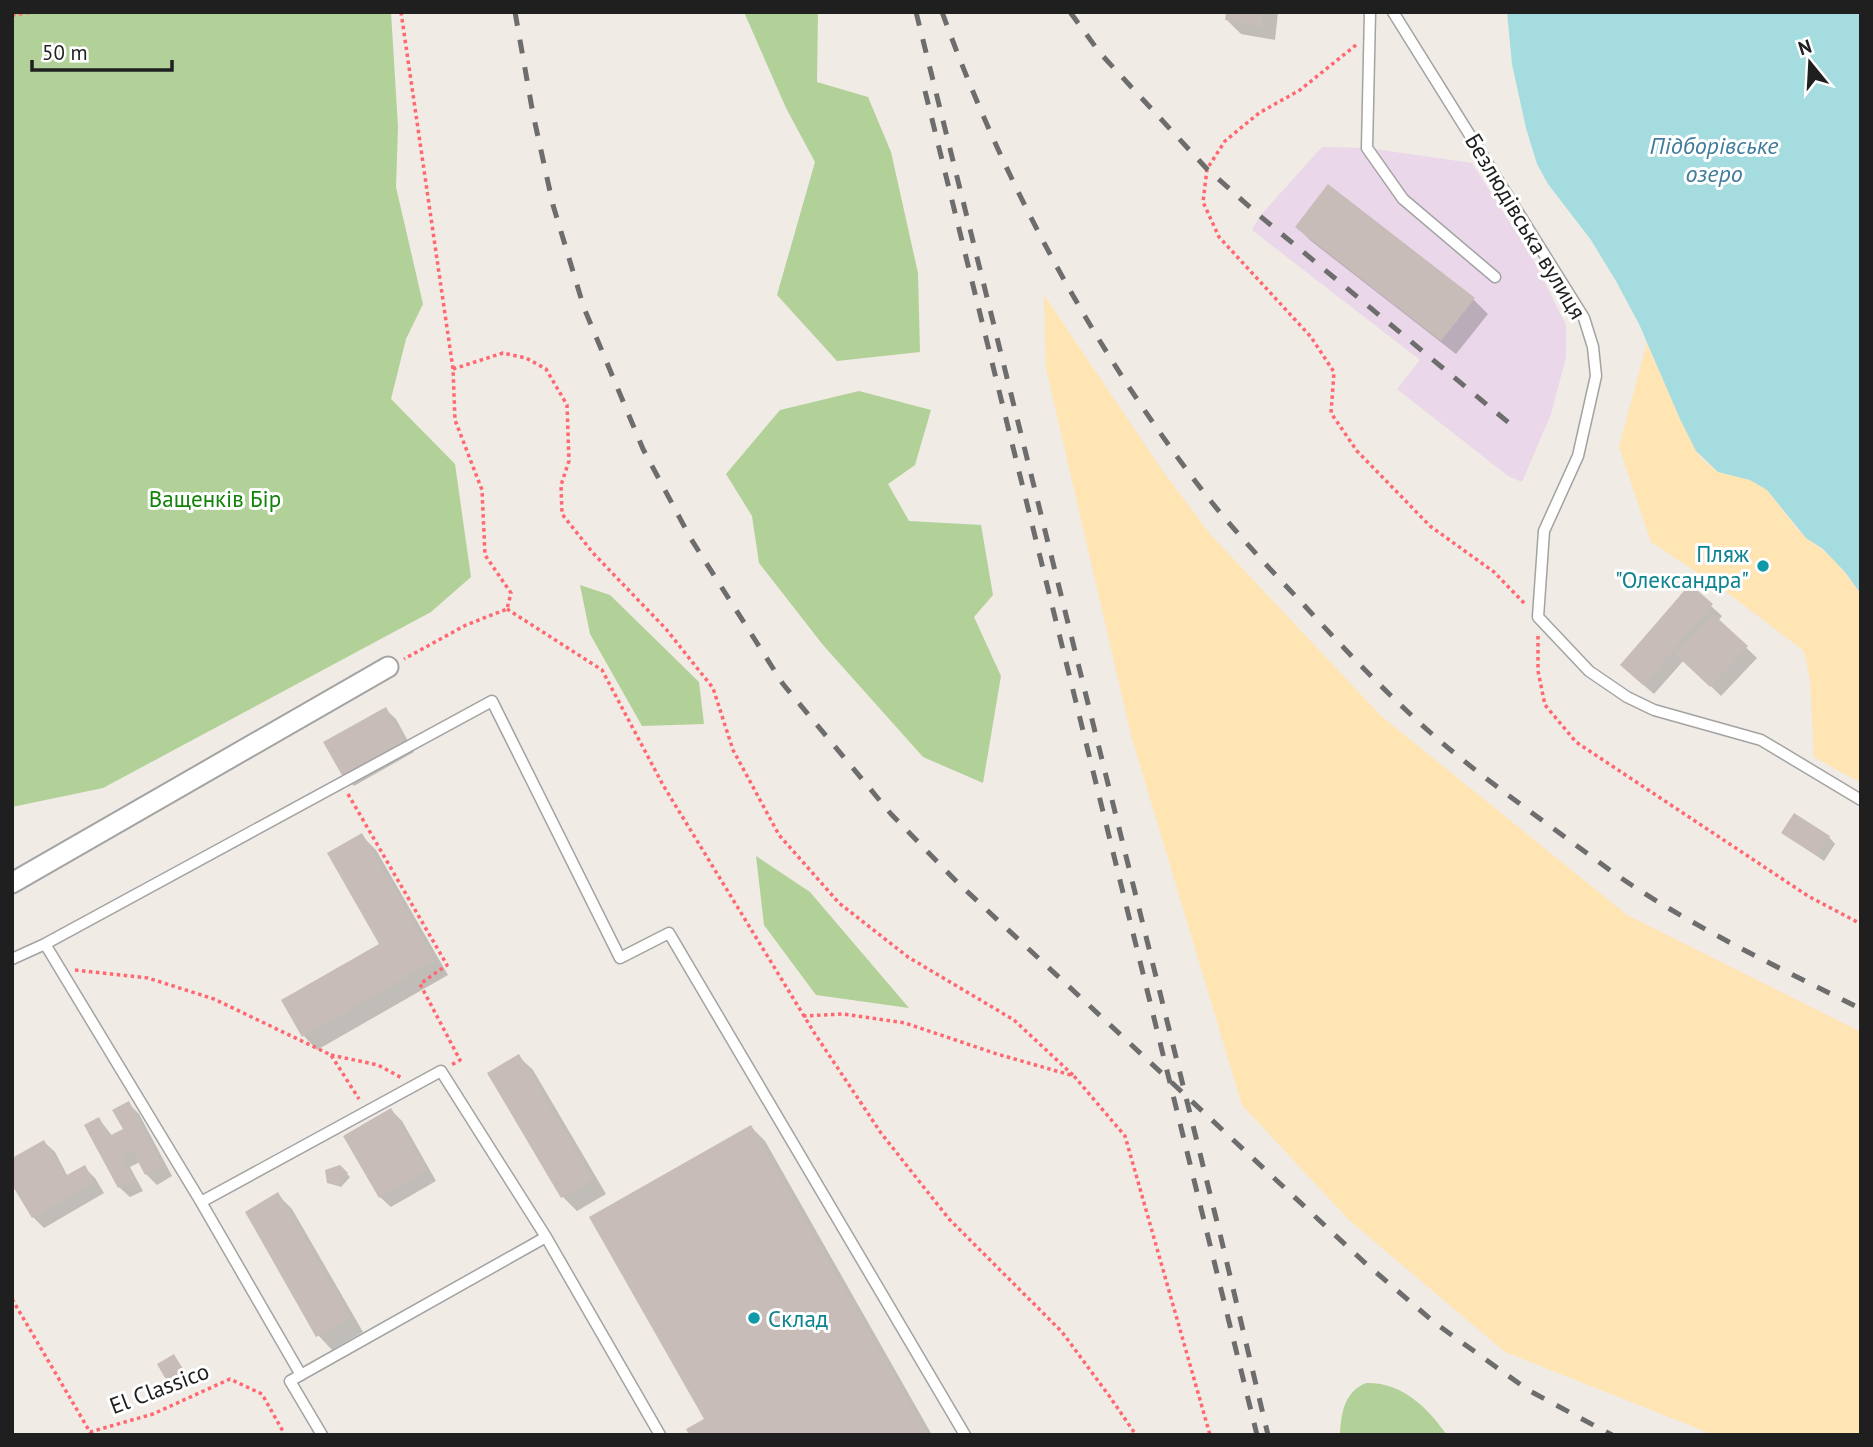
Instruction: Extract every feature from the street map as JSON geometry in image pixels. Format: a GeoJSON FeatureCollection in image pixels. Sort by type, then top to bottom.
{"type":"FeatureCollection","features":[{"type":"Feature","properties":{"kind":"street"},"geometry":{"type":"LineString","coordinates":[[12,883],[388,667]]}},
{"type":"Feature","properties":{"kind":"lane"},"geometry":{"type":"LineString","coordinates":[[1370,12],[1367,148],[1403,199],[1495,277]]}},
{"type":"Feature","properties":{"kind":"lane","name":"Безлюдівська вулиця"},"geometry":{"type":"LineString","coordinates":[[1393,12],[1584,318],[1593,347],[1596,376],[1578,456],[1544,531],[1538,617]]}},
{"type":"Feature","properties":{"kind":"lane"},"geometry":{"type":"LineString","coordinates":[[1538,617],[1589,671],[1627,696],[1654,710],[1761,740],[1861,800]]}},
{"type":"Feature","properties":{"kind":"lane"},"geometry":{"type":"LineString","coordinates":[[12,958],[45,944],[492,701],[620,958],[669,933],[965,1435]]}},
{"type":"Feature","properties":{"kind":"lane"},"geometry":{"type":"LineString","coordinates":[[45,944],[201,1202],[301,1375]]}},
{"type":"Feature","properties":{"kind":"lane"},"geometry":{"type":"LineString","coordinates":[[201,1202],[441,1071],[546,1237],[660,1435]]}},
{"type":"Feature","properties":{"kind":"lane"},"geometry":{"type":"LineString","coordinates":[[322,1435],[290,1381],[546,1237]]}},
{"type":"Feature","properties":{"kind":"path"},"geometry":{"type":"LineString","coordinates":[[12,15],[34,12]]}},
{"type":"Feature","properties":{"kind":"path"},"geometry":{"type":"LineString","coordinates":[[401,12],[453,369],[455,420],[482,489],[485,555],[511,593],[507,608]]}},
{"type":"Feature","properties":{"kind":"path"},"geometry":{"type":"LineString","coordinates":[[1369,34],[1300,90],[1259,113],[1225,141],[1207,169],[1203,202],[1219,237],[1311,337],[1334,372],[1331,413],[1357,451],[1430,526],[1494,572],[1538,617],[1538,671],[1545,705],[1576,742],[1808,896],[1861,924]]}},
{"type":"Feature","properties":{"kind":"path"},"geometry":{"type":"LineString","coordinates":[[453,369],[503,354],[526,358],[545,369],[567,405],[569,461],[561,485],[562,514],[593,553],[666,629],[713,688],[733,750],[779,835],[839,903],[908,957],[1014,1020],[1074,1076],[1125,1136],[1210,1435]]}},
{"type":"Feature","properties":{"kind":"path"},"geometry":{"type":"LineString","coordinates":[[388,667],[466,625],[507,608]]}},
{"type":"Feature","properties":{"kind":"path"},"geometry":{"type":"LineString","coordinates":[[507,608],[603,670],[663,785],[803,1016],[881,1133],[949,1219],[1062,1332],[1136,1435]]}},
{"type":"Feature","properties":{"kind":"path"},"geometry":{"type":"LineString","coordinates":[[342,783],[447,965],[420,984],[460,1060],[441,1071]]}},
{"type":"Feature","properties":{"kind":"path"},"geometry":{"type":"LineString","coordinates":[[59,968],[148,978],[214,999],[331,1055],[378,1065],[416,1085]]}},
{"type":"Feature","properties":{"kind":"path"},"geometry":{"type":"LineString","coordinates":[[803,1016],[843,1014],[905,1023],[996,1055],[1074,1076]]}},
{"type":"Feature","properties":{"kind":"path"},"geometry":{"type":"LineString","coordinates":[[331,1055],[366,1111]]}},
{"type":"Feature","properties":{"kind":"path","name":"El Classico"},"geometry":{"type":"LineString","coordinates":[[12,1299],[88,1434],[153,1414],[230,1379],[262,1395],[285,1435]]}},
{"type":"Feature","properties":{"kind":"shaded area"},"geometry":{"type":"Polygon","coordinates":[[[1322,147],[1367,148],[1472,163],[1533,259],[1566,325],[1566,357],[1551,414],[1522,482],[1508,476],[1397,389],[1420,360],[1252,230],[1260,216],[1322,147]]]}},
{"type":"Feature","properties":{"kind":"green space","name":"Ващенків Бір"},"geometry":{"type":"Polygon","coordinates":[[[12,12],[391,12],[398,127],[396,187],[423,304],[406,339],[391,399],[455,464],[471,577],[431,612],[103,788],[12,807],[12,12]]]}},
{"type":"Feature","properties":{"kind":"green space"},"geometry":{"type":"Polygon","coordinates":[[[744,12],[818,12],[817,82],[868,97],[891,152],[918,273],[920,352],[837,361],[777,295],[815,162],[786,108],[744,12]]]}},
{"type":"Feature","properties":{"kind":"green space"},"geometry":{"type":"Polygon","coordinates":[[[859,391],[931,410],[915,465],[888,484],[909,521],[981,525],[993,595],[974,617],[1001,676],[983,783],[923,757],[823,645],[759,563],[752,516],[726,474],[780,410],[859,391]]]}},
{"type":"Feature","properties":{"kind":"green space"},"geometry":{"type":"Polygon","coordinates":[[[580,585],[610,595],[699,682],[704,724],[642,726],[590,634],[580,585]]]}},
{"type":"Feature","properties":{"kind":"green space"},"geometry":{"type":"Polygon","coordinates":[[[756,856],[810,892],[909,1008],[816,995],[764,925],[756,856]]]}},
{"type":"Feature","properties":{"kind":"green space"},"geometry":{"type":"Polygon","coordinates":[[[1366,1383],[1391,1387],[1412,1398],[1431,1415],[1447,1435],[1340,1435],[1341,1419],[1348,1398],[1366,1383]]]}},
{"type":"Feature","properties":{"kind":"sand"},"geometry":{"type":"Polygon","coordinates":[[[1044,295],[1162,470],[1210,534],[1381,716],[1627,915],[1861,1032],[1861,1435],[1714,1435],[1505,1352],[1349,1220],[1242,1105],[1131,735],[1046,368],[1044,295]]]}},
{"type":"Feature","properties":{"kind":"sand","name":"Пляж \"Олександра\""},"geometry":{"type":"Polygon","coordinates":[[[1647,343],[1680,419],[1701,458],[1718,472],[1750,480],[1767,490],[1799,531],[1835,560],[1861,594],[1861,783],[1814,757],[1810,679],[1804,651],[1721,588],[1651,542],[1619,447],[1647,343]]]}},
{"type":"Feature","properties":{"kind":"water","name":"Підборівське озеро"},"geometry":{"type":"Polygon","coordinates":[[[1507,12],[1861,12],[1861,594],[1823,549],[1806,538],[1767,490],[1750,480],[1718,472],[1696,451],[1639,324],[1616,281],[1591,240],[1548,184],[1537,164],[1512,64],[1507,12]]]}},
{"type":"Feature","properties":{"kind":"building"},"geometry":{"type":"Polygon","coordinates":[[[1226,12],[1263,12],[1261,27],[1225,20],[1226,12]]]}},
{"type":"Feature","properties":{"kind":"building"},"geometry":{"type":"Polygon","coordinates":[[[1328,184],[1475,298],[1441,341],[1295,227],[1328,184]]]}},
{"type":"Feature","properties":{"kind":"building"},"geometry":{"type":"Polygon","coordinates":[[[1690,584],[1713,604],[1643,685],[1620,665],[1690,584]]]}},
{"type":"Feature","properties":{"kind":"building"},"geometry":{"type":"Polygon","coordinates":[[[1713,614],[1748,646],[1710,687],[1675,654],[1713,614]]]}},
{"type":"Feature","properties":{"kind":"building"},"geometry":{"type":"Polygon","coordinates":[[[386,707],[405,741],[343,777],[323,742],[386,707]]]}},
{"type":"Feature","properties":{"kind":"building"},"geometry":{"type":"Polygon","coordinates":[[[1794,813],[1830,836],[1817,856],[1781,833],[1794,813]]]}},
{"type":"Feature","properties":{"kind":"building"},"geometry":{"type":"Polygon","coordinates":[[[362,833],[435,960],[302,1037],[281,1000],[379,944],[327,853],[362,833]]]}},
{"type":"Feature","properties":{"kind":"building"},"geometry":{"type":"Polygon","coordinates":[[[519,1054],[593,1179],[561,1198],[487,1073],[519,1054]]]}},
{"type":"Feature","properties":{"kind":"building"},"geometry":{"type":"Polygon","coordinates":[[[129,1101],[163,1166],[145,1175],[132,1150],[121,1156],[134,1180],[118,1188],[84,1125],[99,1117],[109,1136],[123,1129],[112,1110],[129,1101]]]}},
{"type":"Feature","properties":{"kind":"building"},"geometry":{"type":"Polygon","coordinates":[[[391,1108],[427,1170],[379,1198],[343,1136],[391,1108]]]}},
{"type":"Feature","properties":{"kind":"building","name":"Склад"},"geometry":{"type":"Polygon","coordinates":[[[751,1125],[928,1435],[689,1435],[686,1429],[704,1419],[589,1217],[751,1125]]]}},
{"type":"Feature","properties":{"kind":"building"},"geometry":{"type":"Polygon","coordinates":[[[44,1140],[65,1176],[85,1165],[94,1182],[32,1218],[12,1185],[12,1158],[44,1140]]]}},
{"type":"Feature","properties":{"kind":"building"},"geometry":{"type":"Polygon","coordinates":[[[340,1165],[348,1173],[338,1186],[327,1183],[325,1170],[340,1165]]]}},
{"type":"Feature","properties":{"kind":"building"},"geometry":{"type":"Polygon","coordinates":[[[278,1192],[350,1317],[316,1337],[245,1212],[278,1192]]]}},
{"type":"Feature","properties":{"kind":"building"},"geometry":{"type":"Polygon","coordinates":[[[174,1354],[185,1373],[168,1383],[157,1364],[174,1354]]]}},
{"type":"Feature","properties":{"kind":"railway"},"geometry":{"type":"LineString","coordinates":[[515,12],[553,205],[584,308],[643,449],[691,539],[783,684],[891,814],[958,883],[1364,1262],[1435,1323],[1528,1390],[1612,1435]]}},
{"type":"Feature","properties":{"kind":"railway"},"geometry":{"type":"LineString","coordinates":[[916,12],[1268,1435]]}},
{"type":"Feature","properties":{"kind":"railway"},"geometry":{"type":"LineString","coordinates":[[942,12],[966,76],[1022,200],[1087,320],[1123,378],[1202,490],[1265,563],[1399,703],[1448,748],[1514,800],[1616,874],[1688,920],[1861,1009]]}},
{"type":"Feature","properties":{"kind":"railway"},"geometry":{"type":"LineString","coordinates":[[1070,12],[1100,53],[1207,169],[1515,428]]}},
{"type":"Feature","properties":{"kind":"railway"},"geometry":{"type":"LineString","coordinates":[[925,91],[1257,1435]]}},
{"type":"Feature","properties":{"kind":"place","name":"Пляж \"Олександра\""},"geometry":{"type":"Point","coordinates":[1763,566]}},
{"type":"Feature","properties":{"kind":"place","name":"Склад"},"geometry":{"type":"Point","coordinates":[754,1318]}}]}
